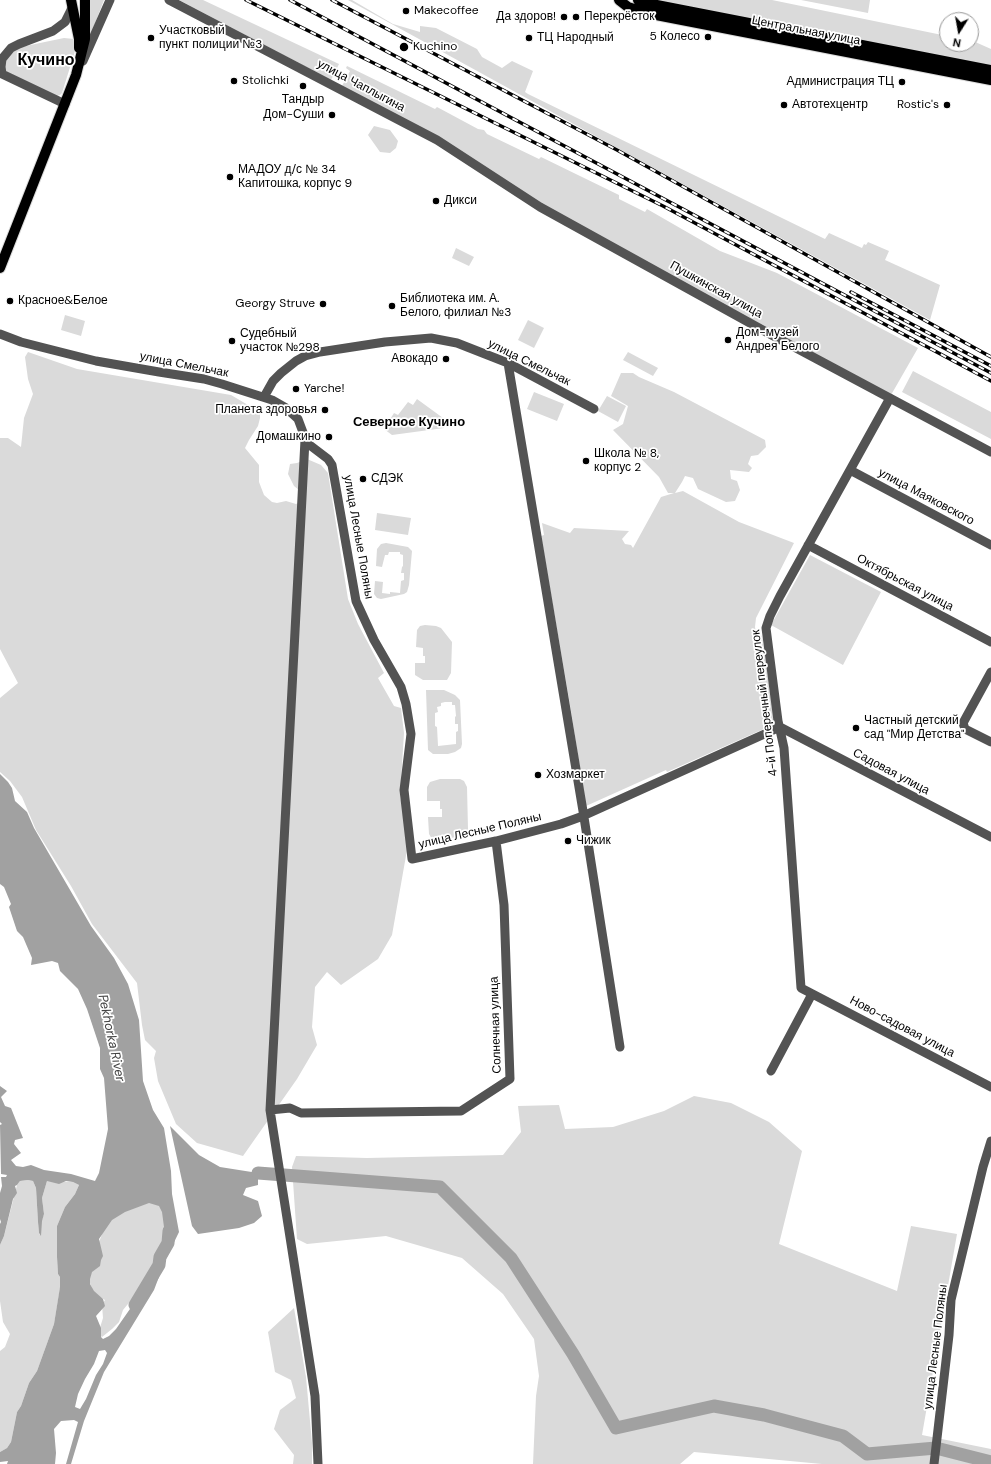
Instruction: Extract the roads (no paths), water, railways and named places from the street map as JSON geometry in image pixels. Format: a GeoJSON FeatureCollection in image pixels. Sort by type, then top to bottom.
{"type":"FeatureCollection","features":[{"type":"Feature","properties":{"kind":"main road"},"geometry":{"type":"LineString","coordinates":[[0,268],[76,75],[85,39],[85,0]]}},
{"type":"Feature","properties":{"kind":"main road","name":"Центральная улица"},"geometry":{"type":"LineString","coordinates":[[619,0],[628,7],[651,14],[991,70]]}},
{"type":"Feature","properties":{"kind":"main road","name":"Центральная улица"},"geometry":{"type":"LineString","coordinates":[[638,0],[991,80]]}},
{"type":"Feature","properties":{"kind":"main road"},"geometry":{"type":"LineString","coordinates":[[71,89],[79,45],[72,4]]}},
{"type":"Feature","properties":{"kind":"street"},"geometry":{"type":"LineString","coordinates":[[76,75],[110,0]]}},
{"type":"Feature","properties":{"kind":"street","name":"улица Чаплыгина"},"geometry":{"type":"LineString","coordinates":[[169,0],[437,140],[536,204]]}},
{"type":"Feature","properties":{"kind":"street"},"geometry":{"type":"LineString","coordinates":[[65,104],[2,74],[1,67],[2,59],[11,48],[53,31],[65,22],[72,4]]}},
{"type":"Feature","properties":{"kind":"street","name":"Пушкинская улица"},"geometry":{"type":"LineString","coordinates":[[536,204],[706,299],[991,452]]}},
{"type":"Feature","properties":{"kind":"street","name":"улица Смельчак"},"geometry":{"type":"LineString","coordinates":[[0,334],[21,342],[96,361],[204,379],[264,397],[273,381],[296,361],[305,356],[320,352],[394,341],[431,338],[475,350],[508,363],[594,409]]}},
{"type":"Feature","properties":{"kind":"street"},"geometry":{"type":"LineString","coordinates":[[508,363],[620,1048]]}},
{"type":"Feature","properties":{"kind":"street","name":"улица Лесные Поляны"},"geometry":{"type":"LineString","coordinates":[[264,397],[280,404],[294,415],[300,424],[305,440],[310,446],[328,459],[332,465],[356,601],[374,640],[401,687],[406,704],[411,734],[404,790],[412,859],[496,841],[583,816],[780,727]]}},
{"type":"Feature","properties":{"kind":"street","name":"4-й Поперечный переулок"},"geometry":{"type":"LineString","coordinates":[[801,988],[784,748],[766,628],[774,608],[890,398]]}},
{"type":"Feature","properties":{"kind":"street"},"geometry":{"type":"LineString","coordinates":[[305,440],[270,1110],[315,1396],[318,1464]]}},
{"type":"Feature","properties":{"kind":"street","name":"улица Маяковского"},"geometry":{"type":"LineString","coordinates":[[850,470],[991,545]]}},
{"type":"Feature","properties":{"kind":"street","name":"Октябрьская улица"},"geometry":{"type":"LineString","coordinates":[[808,545],[991,642]]}},
{"type":"Feature","properties":{"kind":"street"},"geometry":{"type":"LineString","coordinates":[[991,672],[963,723],[965,729],[991,742]]}},
{"type":"Feature","properties":{"kind":"street","name":"Садовая улица"},"geometry":{"type":"LineString","coordinates":[[780,727],[991,837]]}},
{"type":"Feature","properties":{"kind":"street","name":"Солнечная улица"},"geometry":{"type":"LineString","coordinates":[[270,1110],[290,1108],[301,1113],[461,1111],[510,1079],[504,905],[496,841]]}},
{"type":"Feature","properties":{"kind":"street","name":"Ново-садовая улица"},"geometry":{"type":"LineString","coordinates":[[801,988],[991,1087]]}},
{"type":"Feature","properties":{"kind":"street"},"geometry":{"type":"LineString","coordinates":[[771,1071],[812,994]]}},
{"type":"Feature","properties":{"kind":"street","name":"улица Лесные Поляны"},"geometry":{"type":"LineString","coordinates":[[934,1464],[949,1335],[951,1300],[983,1167],[991,1141]]}},
{"type":"Feature","properties":{"kind":"water","name":"Pekhorka River"},"geometry":{"type":"Polygon","coordinates":[[[0,774],[12,788],[15,801],[27,812],[34,828],[91,926],[114,958],[128,984],[139,1020],[143,1081],[153,1110],[164,1128],[171,1171],[172,1194],[179,1232],[165,1261],[154,1290],[104,1372],[84,1421],[71,1464],[66,1464],[78,1422],[74,1420],[61,1421],[54,1429],[56,1453],[55,1464],[7,1464],[8,1461],[0,1462],[0,1452],[7,1448],[11,1442],[17,1412],[21,1406],[29,1383],[37,1371],[54,1324],[60,1287],[57,1257],[57,1226],[65,1207],[75,1194],[79,1185],[66,1181],[59,1184],[47,1181],[42,1198],[44,1214],[41,1236],[39,1233],[36,1188],[33,1181],[20,1181],[15,1186],[17,1193],[13,1199],[4,1236],[0,1245],[1,1177],[6,1177],[7,1175],[1,1174],[0,1125],[2,1124],[0,1122],[0,1086],[7,1091],[1,1097],[5,1106],[11,1108],[23,1138],[15,1140],[14,1144],[21,1153],[11,1160],[16,1166],[23,1167],[31,1165],[44,1170],[71,1174],[95,1181],[99,1173],[108,1129],[104,1078],[100,1069],[100,1048],[87,1009],[78,989],[60,971],[58,963],[52,961],[31,965],[32,958],[23,937],[17,931],[9,907],[11,904],[4,887],[0,884],[0,774]],[[149,1203],[125,1212],[112,1220],[99,1239],[103,1256],[100,1266],[92,1272],[90,1284],[94,1291],[103,1299],[105,1306],[96,1316],[101,1328],[101,1337],[103,1339],[109,1336],[116,1329],[146,1286],[165,1249],[166,1242],[162,1212],[159,1206],[149,1203]],[[105,1350],[99,1351],[94,1364],[78,1394],[75,1407],[80,1409],[86,1399],[96,1375],[103,1364],[107,1353],[105,1350]]]}},
{"type":"Feature","properties":{"kind":"water"},"geometry":{"type":"Polygon","coordinates":[[[170,1126],[199,1155],[220,1167],[258,1173],[258,1185],[246,1188],[243,1195],[258,1201],[262,1216],[254,1223],[239,1228],[198,1234],[192,1226],[170,1126]]]}},
{"type":"Feature","properties":{"kind":"waterway"},"geometry":{"type":"LineString","coordinates":[[258,1173],[440,1187],[511,1258],[573,1354],[616,1428],[714,1406],[764,1415],[843,1436],[867,1454],[936,1448],[991,1462]]}},
{"type":"Feature","properties":{"kind":"waterway"},"geometry":{"type":"LineString","coordinates":[[135,1305],[159,1265],[160,1257],[168,1243],[169,1231]]}},
{"type":"Feature","properties":{"kind":"railway"},"geometry":{"type":"LineString","coordinates":[[246,0],[663,206],[991,381]]}},
{"type":"Feature","properties":{"kind":"railway"},"geometry":{"type":"LineString","coordinates":[[290,0],[991,373]]}},
{"type":"Feature","properties":{"kind":"railway"},"geometry":{"type":"LineString","coordinates":[[332,0],[617,150],[991,357]]}},
{"type":"Feature","properties":{"kind":"railway"},"geometry":{"type":"LineString","coordinates":[[851,292],[991,366]]}},
{"type":"Feature","properties":{"kind":"place","name":"Makecoffee"},"geometry":{"type":"Point","coordinates":[406,11]}},
{"type":"Feature","properties":{"kind":"place","name":"Да здоров!"},"geometry":{"type":"Point","coordinates":[564,17]}},
{"type":"Feature","properties":{"kind":"place","name":"Перекрёсток"},"geometry":{"type":"Point","coordinates":[576,17]}},
{"type":"Feature","properties":{"kind":"place","name":"5 Колесо"},"geometry":{"type":"Point","coordinates":[708,37]}},
{"type":"Feature","properties":{"kind":"place","name":"Участковый пункт полиции №3"},"geometry":{"type":"Point","coordinates":[151,38]}},
{"type":"Feature","properties":{"kind":"place","name":"ТЦ Народный"},"geometry":{"type":"Point","coordinates":[529,38]}},
{"type":"Feature","properties":{"kind":"place","name":"Kuchino"},"geometry":{"type":"Point","coordinates":[404,47]}},
{"type":"Feature","properties":{"kind":"place","name":"Stolichki"},"geometry":{"type":"Point","coordinates":[234,81]}},
{"type":"Feature","properties":{"kind":"place","name":"Администрация ТЦ"},"geometry":{"type":"Point","coordinates":[902,82]}},
{"type":"Feature","properties":{"kind":"place","name":"Тандыр"},"geometry":{"type":"Point","coordinates":[303,86]}},
{"type":"Feature","properties":{"kind":"place","name":"Автотехцентр"},"geometry":{"type":"Point","coordinates":[784,105]}},
{"type":"Feature","properties":{"kind":"place","name":"Rostic's"},"geometry":{"type":"Point","coordinates":[947,105]}},
{"type":"Feature","properties":{"kind":"place","name":"Дом-Суши"},"geometry":{"type":"Point","coordinates":[332,115]}},
{"type":"Feature","properties":{"kind":"place","name":"МАДОУ д/с № 34 Капитошка, корпус 9"},"geometry":{"type":"Point","coordinates":[230,177]}},
{"type":"Feature","properties":{"kind":"place","name":"Дикси"},"geometry":{"type":"Point","coordinates":[436,201]}},
{"type":"Feature","properties":{"kind":"place","name":"Красное&Белое"},"geometry":{"type":"Point","coordinates":[10,301]}},
{"type":"Feature","properties":{"kind":"place","name":"Georgy Struve"},"geometry":{"type":"Point","coordinates":[323,304]}},
{"type":"Feature","properties":{"kind":"place","name":"Библиотека им. А. Белого, филиал №3"},"geometry":{"type":"Point","coordinates":[392,306]}},
{"type":"Feature","properties":{"kind":"place","name":"Дом-музей Андрея Белого"},"geometry":{"type":"Point","coordinates":[728,340]}},
{"type":"Feature","properties":{"kind":"place","name":"Судебный участок №298"},"geometry":{"type":"Point","coordinates":[232,341]}},
{"type":"Feature","properties":{"kind":"place","name":"Авокадо"},"geometry":{"type":"Point","coordinates":[446,359]}},
{"type":"Feature","properties":{"kind":"place","name":"Yarche!"},"geometry":{"type":"Point","coordinates":[296,389]}},
{"type":"Feature","properties":{"kind":"place","name":"Планета здоровья"},"geometry":{"type":"Point","coordinates":[325,410]}},
{"type":"Feature","properties":{"kind":"place","name":"Домашкино"},"geometry":{"type":"Point","coordinates":[329,437]}},
{"type":"Feature","properties":{"kind":"place","name":"Школа № 8, корпус 2"},"geometry":{"type":"Point","coordinates":[586,461]}},
{"type":"Feature","properties":{"kind":"place","name":"СДЭК"},"geometry":{"type":"Point","coordinates":[363,479]}},
{"type":"Feature","properties":{"kind":"place","name":"Частный детский сад \"Мир Детства\""},"geometry":{"type":"Point","coordinates":[856,728]}},
{"type":"Feature","properties":{"kind":"place","name":"Хозмаркет"},"geometry":{"type":"Point","coordinates":[538,775]}},
{"type":"Feature","properties":{"kind":"place","name":"Чижик"},"geometry":{"type":"Point","coordinates":[568,841]}},
{"type":"Feature","properties":{"kind":"district","name":"Кучино"},"geometry":{"type":"Point","coordinates":[46,61]}},
{"type":"Feature","properties":{"kind":"district","name":"Северное Кучино"},"geometry":{"type":"Point","coordinates":[409,423]}}]}
